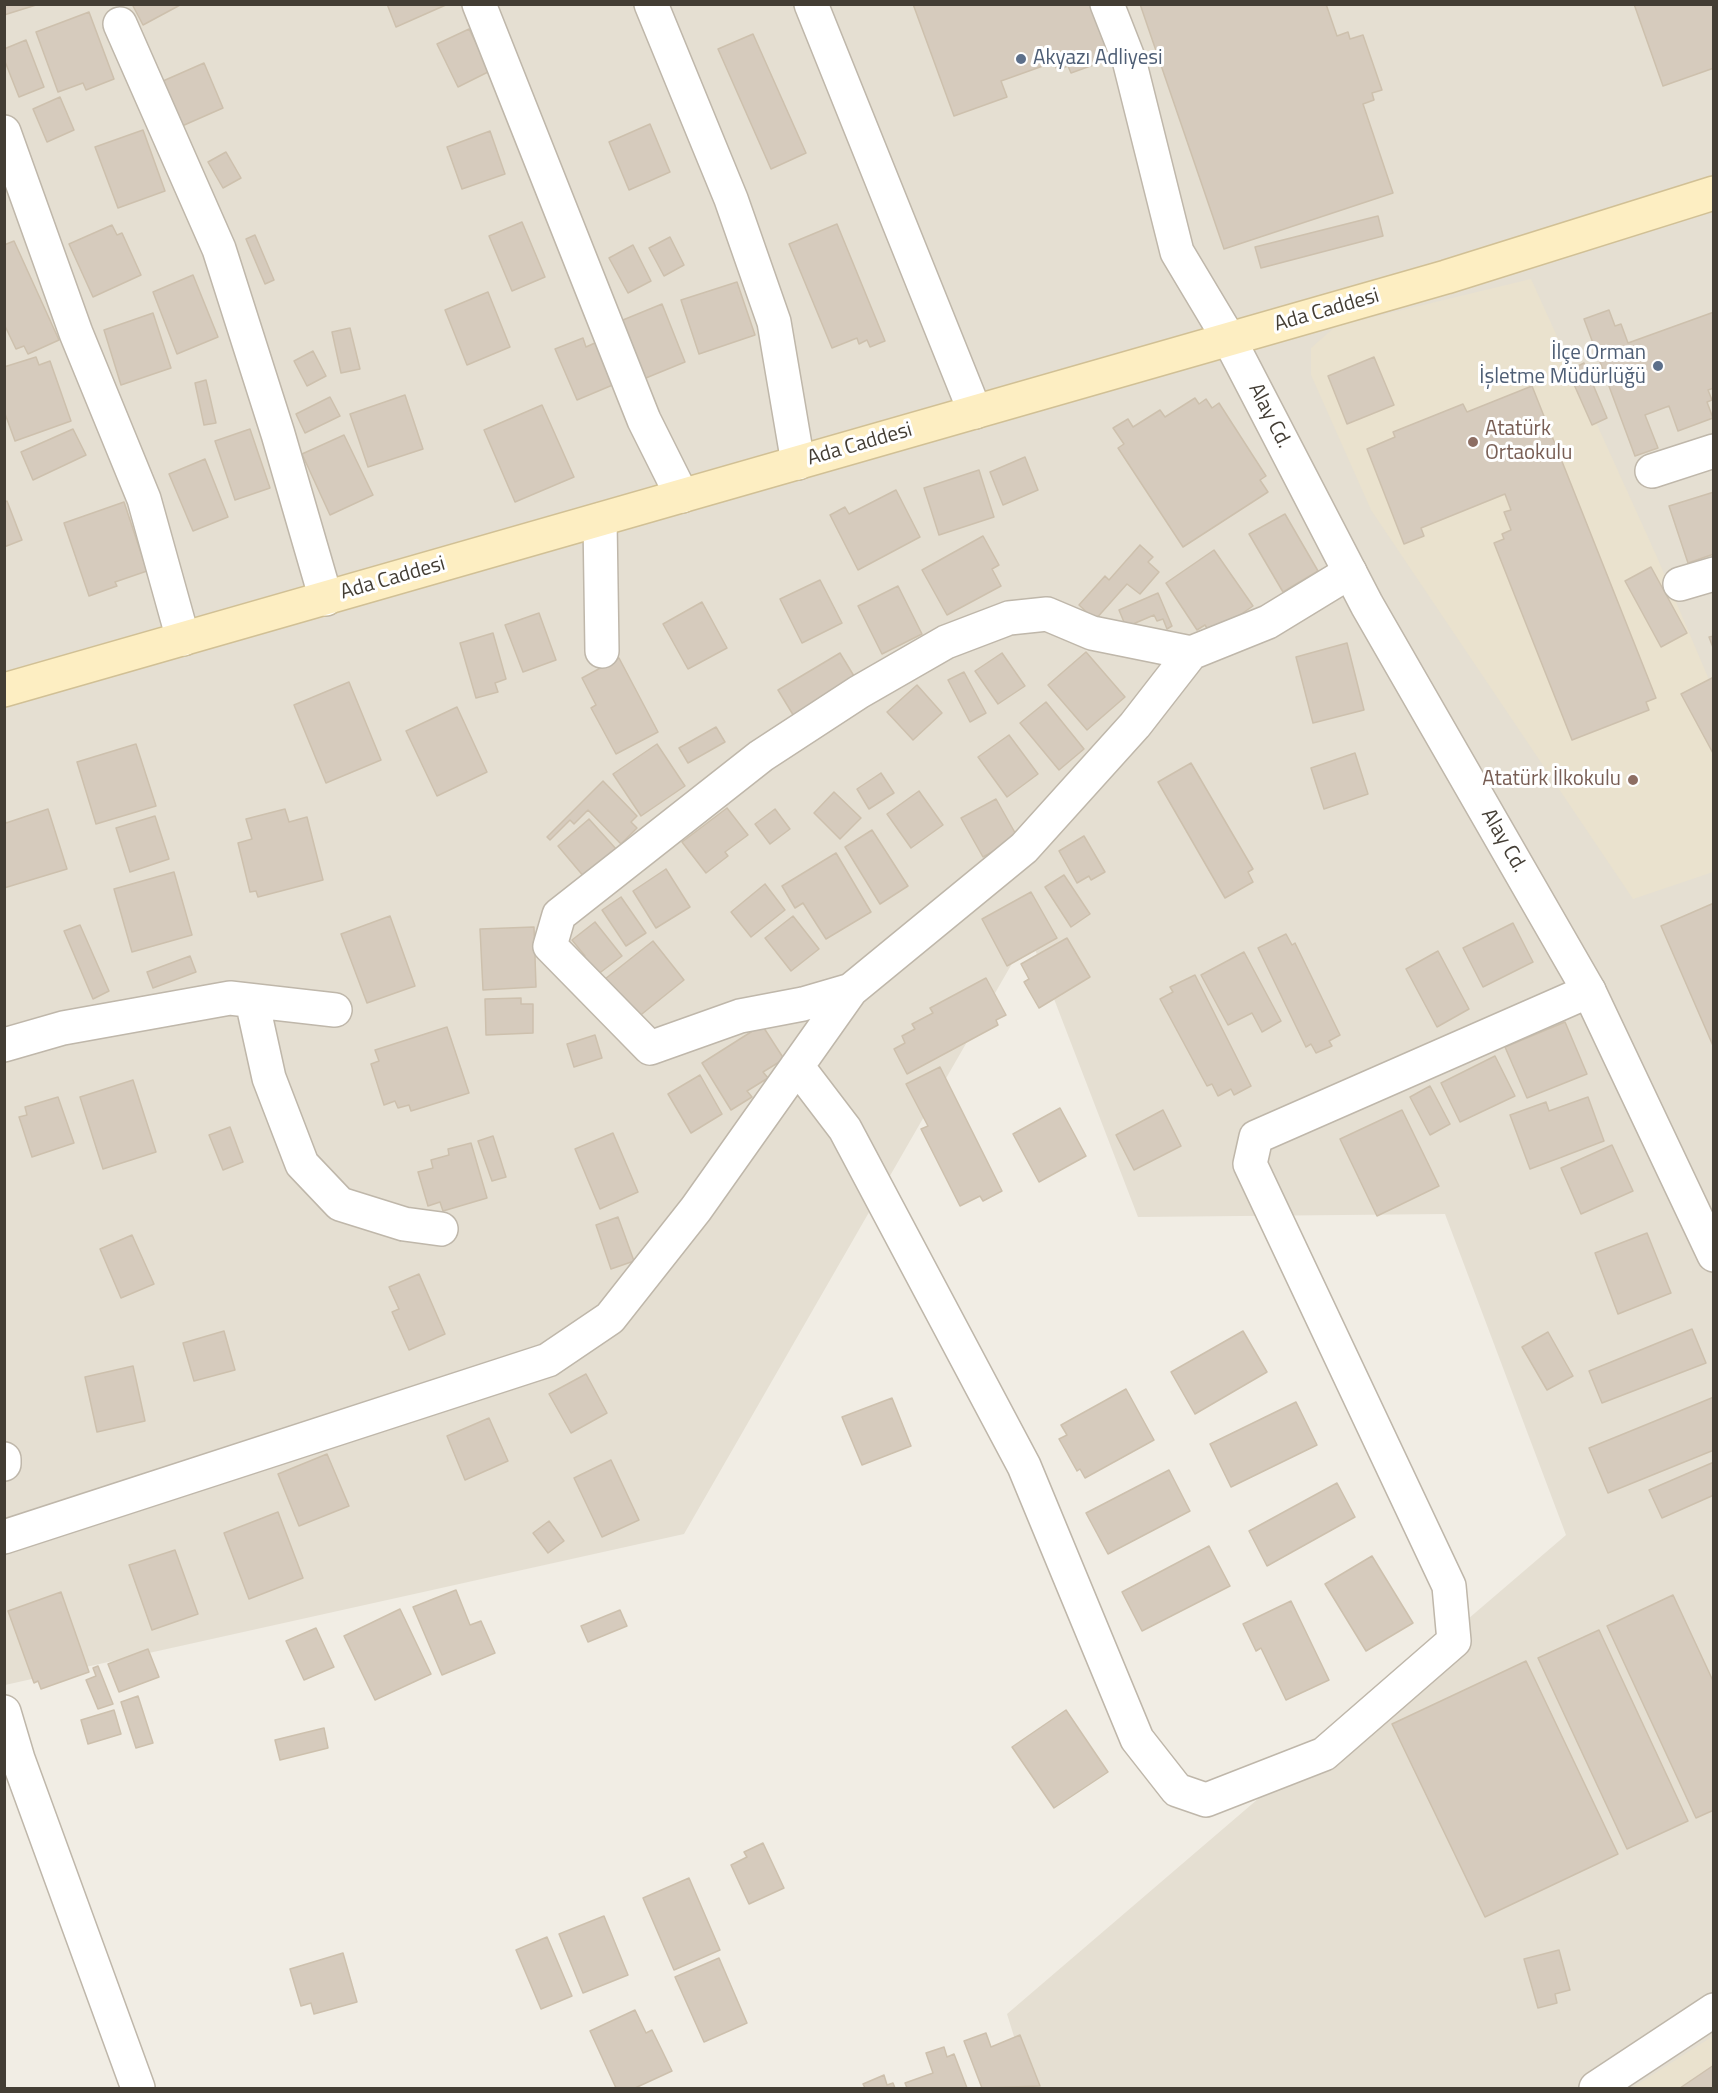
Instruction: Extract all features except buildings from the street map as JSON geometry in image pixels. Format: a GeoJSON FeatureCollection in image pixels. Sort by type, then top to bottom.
{"type":"FeatureCollection","features":[{"type":"Feature","properties":{"kind":"main road","name":"Ada Caddesi"},"geometry":{"type":"LineString","coordinates":[[4,690],[1446,277],[1713,193]]}},
{"type":"Feature","properties":{"kind":"street"},"geometry":{"type":"LineString","coordinates":[[479,4],[644,420],[682,496]]}},
{"type":"Feature","properties":{"kind":"street"},"geometry":{"type":"LineString","coordinates":[[651,4],[731,200],[774,322],[798,463]]}},
{"type":"Feature","properties":{"kind":"street"},"geometry":{"type":"LineString","coordinates":[[811,4],[975,412]]}},
{"type":"Feature","properties":{"kind":"street","name":"Alay Cd."},"geometry":{"type":"LineString","coordinates":[[1107,4],[1129,60],[1177,252],[1229,339],[1350,572],[1589,991],[1713,1255]]}},
{"type":"Feature","properties":{"kind":"street"},"geometry":{"type":"LineString","coordinates":[[120,24],[219,249],[278,434],[326,598]]}},
{"type":"Feature","properties":{"kind":"street"},"geometry":{"type":"LineString","coordinates":[[4,132],[76,333],[144,499],[183,639]]}},
{"type":"Feature","properties":{"kind":"street"},"geometry":{"type":"LineString","coordinates":[[1652,471],[1713,451]]}},
{"type":"Feature","properties":{"kind":"street"},"geometry":{"type":"LineString","coordinates":[[600,520],[602,651]]}},
{"type":"Feature","properties":{"kind":"street"},"geometry":{"type":"LineString","coordinates":[[4,1536],[548,1360],[610,1318],[696,1209],[851,990],[1024,848],[1135,725],[1191,653],[1268,622],[1350,572]]}},
{"type":"Feature","properties":{"kind":"street"},"geometry":{"type":"LineString","coordinates":[[1680,584],[1713,574]]}},
{"type":"Feature","properties":{"kind":"street"},"geometry":{"type":"LineString","coordinates":[[851,990],[803,1004],[740,1016],[650,1048],[550,946],[559,915],[761,756],[858,692],[946,642],[1010,618],[1047,614],[1092,633],[1191,653]]}},
{"type":"Feature","properties":{"kind":"street"},"geometry":{"type":"LineString","coordinates":[[797,1066],[845,1129],[1024,1466],[1137,1739],[1177,1790],[1206,1800],[1324,1754],[1454,1641],[1449,1586],[1250,1164],[1256,1137],[1589,991]]}},
{"type":"Feature","properties":{"kind":"street"},"geometry":{"type":"LineString","coordinates":[[4,1045],[85,1024],[231,998],[335,1010]]}},
{"type":"Feature","properties":{"kind":"street"},"geometry":{"type":"LineString","coordinates":[[252,1001],[268,1078],[302,1164],[340,1204],[404,1224],[441,1229]]}},
{"type":"Feature","properties":{"kind":"street"},"geometry":{"type":"LineString","coordinates":[[4,1459],[4,1464]]}},
{"type":"Feature","properties":{"kind":"street"},"geometry":{"type":"LineString","coordinates":[[4,1712],[18,1759],[138,2088]]}},
{"type":"Feature","properties":{"kind":"street"},"geometry":{"type":"LineString","coordinates":[[1596,2088],[1713,2010]]}},
{"type":"Feature","properties":{"kind":"shaded area"},"geometry":{"type":"Polygon","coordinates":[[[4,5],[1713,5],[1713,2088],[1030,2088],[1007,2014],[1566,1535],[1445,1214],[1138,1217],[1029,934],[684,1534],[5,1685],[4,5]]]}},
{"type":"Feature","properties":{"kind":"shaded area"},"geometry":{"type":"Polygon","coordinates":[[[1531,279],[1657,557],[1713,689],[1713,872],[1633,899],[1371,510],[1311,375],[1311,348],[1336,326],[1531,279]]]}},
{"type":"Feature","properties":{"kind":"shaded area"},"geometry":{"type":"Polygon","coordinates":[[[1713,2036],[1713,2088],[1632,2088],[1713,2036]]]}},
{"type":"Feature","properties":{"kind":"place","name":"Akyazı Adliyesi"},"geometry":{"type":"Point","coordinates":[1021,59]}},
{"type":"Feature","properties":{"kind":"place","name":"İlçe Orman İşletme Müdürlüğü"},"geometry":{"type":"Point","coordinates":[1658,366]}},
{"type":"Feature","properties":{"kind":"place","name":"Atatürk Ortaokulu"},"geometry":{"type":"Point","coordinates":[1473,442]}},
{"type":"Feature","properties":{"kind":"place","name":"Atatürk İlkokulu"},"geometry":{"type":"Point","coordinates":[1633,780]}}]}
